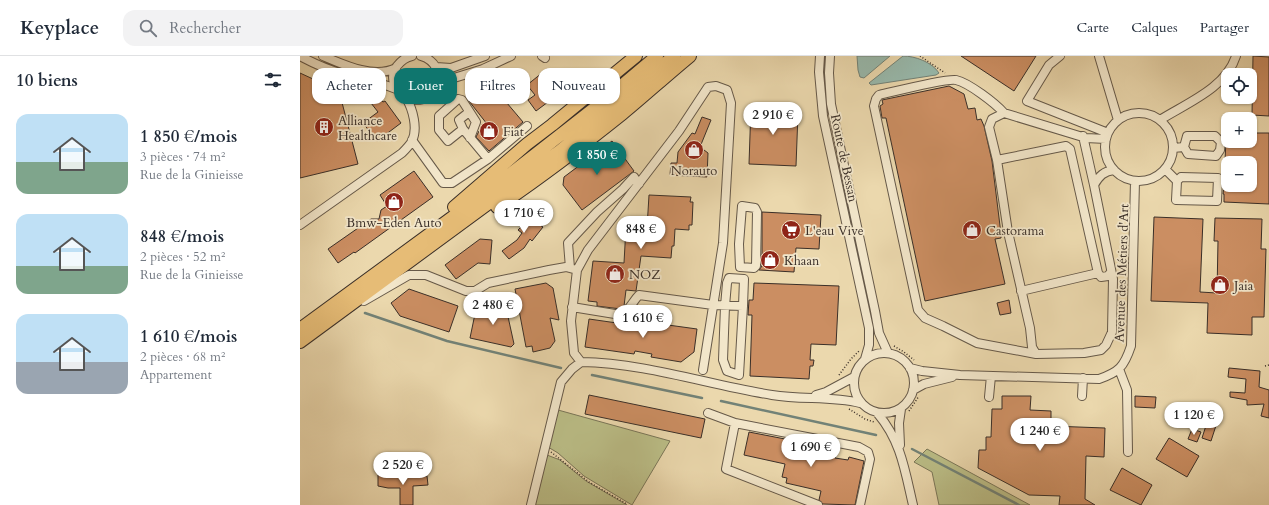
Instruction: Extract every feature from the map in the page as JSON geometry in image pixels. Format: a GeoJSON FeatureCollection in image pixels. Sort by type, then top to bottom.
{"type":"FeatureCollection","features":[{"type":"Feature","properties":{"kind":"highway"},"geometry":{"type":"LineString","coordinates":[[383,267],[527,144],[636,56]]}},
{"type":"Feature","properties":{"kind":"highway"},"geometry":{"type":"LineString","coordinates":[[620,86],[653,56]]}},
{"type":"Feature","properties":{"kind":"highway"},"geometry":{"type":"LineString","coordinates":[[620,87],[657,56]]}},
{"type":"Feature","properties":{"kind":"highway"},"geometry":{"type":"LineString","coordinates":[[300,342],[561,150],[674,56]]}},
{"type":"Feature","properties":{"kind":"highway"},"geometry":{"type":"LineString","coordinates":[[429,247],[471,224],[522,190],[623,113],[690,56]]}},
{"type":"Feature","properties":{"kind":"highway"},"geometry":{"type":"LineString","coordinates":[[300,329],[495,186],[600,104]]}},
{"type":"Feature","properties":{"kind":"street"},"geometry":{"type":"LineString","coordinates":[[300,56],[318,66],[340,73],[384,83],[394,88]]}},
{"type":"Feature","properties":{"kind":"street"},"geometry":{"type":"LineString","coordinates":[[323,56],[341,64],[377,72],[384,72],[394,69]]}},
{"type":"Feature","properties":{"kind":"street"},"geometry":{"type":"LineString","coordinates":[[421,56],[432,62],[436,67],[451,68],[485,56]]}},
{"type":"Feature","properties":{"kind":"street"},"geometry":{"type":"LineString","coordinates":[[457,77],[483,69],[511,56]]}},
{"type":"Feature","properties":{"kind":"street","name":"Route de Bessan"},"geometry":{"type":"LineString","coordinates":[[820,56],[819,72],[823,116],[869,328],[869,345],[865,359]]}},
{"type":"Feature","properties":{"kind":"street","name":"Route de Bessan"},"geometry":{"type":"LineString","coordinates":[[830,56],[829,73],[831,104],[879,333],[888,353]]}},
{"type":"Feature","properties":{"kind":"street"},"geometry":{"type":"LineString","coordinates":[[1060,56],[1049,65],[1027,101],[1107,136]]}},
{"type":"Feature","properties":{"kind":"street"},"geometry":{"type":"LineString","coordinates":[[1098,56],[1118,120]]}},
{"type":"Feature","properties":{"kind":"street"},"geometry":{"type":"LineString","coordinates":[[1160,120],[1205,93],[1224,78],[1236,56]]}},
{"type":"Feature","properties":{"kind":"street"},"geometry":{"type":"LineString","coordinates":[[396,68],[408,57]]}},
{"type":"Feature","properties":{"kind":"street"},"geometry":{"type":"LineString","coordinates":[[1082,136],[1094,185],[1113,280],[1112,332],[1106,345],[1101,350],[1084,353],[1036,354],[977,343],[925,318],[918,310],[874,106],[879,95],[956,80],[973,89],[997,106],[1004,113],[1082,136],[1107,136]]}},
{"type":"Feature","properties":{"kind":"street"},"geometry":{"type":"LineString","coordinates":[[348,307],[366,300],[409,275],[426,275],[466,292],[475,292],[488,283],[549,270],[573,269],[640,184],[708,87],[716,86],[727,90],[731,103],[723,243],[704,370],[706,376],[714,383]]}},
{"type":"Feature","properties":{"kind":"street"},"geometry":{"type":"LineString","coordinates":[[463,129],[448,141],[439,130],[439,116],[458,99],[462,100],[476,122],[470,138]]}},
{"type":"Feature","properties":{"kind":"street"},"geometry":{"type":"LineString","coordinates":[[410,104],[414,121]]}},
{"type":"Feature","properties":{"kind":"street"},"geometry":{"type":"LineString","coordinates":[[300,225],[402,153],[412,140],[414,121],[420,104]]}},
{"type":"Feature","properties":{"kind":"street"},"geometry":{"type":"LineString","coordinates":[[469,112],[459,120],[463,129],[488,159]]}},
{"type":"Feature","properties":{"kind":"street"},"geometry":{"type":"LineString","coordinates":[[1004,113],[992,119],[989,127],[997,160],[1008,232],[1032,346],[1036,354]]}},
{"type":"Feature","properties":{"kind":"street"},"geometry":{"type":"LineString","coordinates":[[1134,113],[1143,113],[1152,115],[1160,120],[1167,128],[1172,137],[1173,148],[1170,162],[1165,169],[1152,179],[1135,181],[1124,177],[1114,170],[1105,150],[1107,136],[1118,120],[1134,113]]}},
{"type":"Feature","properties":{"kind":"street"},"geometry":{"type":"LineString","coordinates":[[412,140],[443,183],[452,183],[488,159],[527,126]]}},
{"type":"Feature","properties":{"kind":"street"},"geometry":{"type":"LineString","coordinates":[[997,160],[1066,146],[1070,149],[1098,273],[1101,277],[1105,277],[1111,272]]}},
{"type":"Feature","properties":{"kind":"street"},"geometry":{"type":"LineString","coordinates":[[1173,148],[1184,147]]}},
{"type":"Feature","properties":{"kind":"street"},"geometry":{"type":"LineString","coordinates":[[1165,169],[1177,181],[1176,200],[1217,201],[1218,178],[1181,176],[1177,181]]}},
{"type":"Feature","properties":{"kind":"street"},"geometry":{"type":"LineString","coordinates":[[1094,185],[1099,176],[1107,171],[1114,170]]}},
{"type":"Feature","properties":{"kind":"street"},"geometry":{"type":"LineString","coordinates":[[581,362],[574,352],[571,321],[573,269],[568,243],[597,212],[634,177],[640,184]]}},
{"type":"Feature","properties":{"kind":"street","name":"Avenue des Métiers d'Art"},"geometry":{"type":"LineString","coordinates":[[1119,369],[1126,362],[1131,346],[1135,181]]}},
{"type":"Feature","properties":{"kind":"street"},"geometry":{"type":"LineString","coordinates":[[742,206],[755,208],[757,212],[757,228],[756,266],[754,268],[740,267],[739,244],[742,206]]}},
{"type":"Feature","properties":{"kind":"street"},"geometry":{"type":"LineString","coordinates":[[723,243],[739,244]]}},
{"type":"Feature","properties":{"kind":"street"},"geometry":{"type":"LineString","coordinates":[[1021,291],[1098,273]]}},
{"type":"Feature","properties":{"kind":"street"},"geometry":{"type":"LineString","coordinates":[[729,278],[744,279],[743,306],[739,374],[727,371],[723,360],[725,306],[727,283],[729,278]]}},
{"type":"Feature","properties":{"kind":"street"},"geometry":{"type":"LineString","coordinates":[[572,307],[621,315],[627,312],[632,302],[639,295],[713,305],[743,306]]}},
{"type":"Feature","properties":{"kind":"street"},"geometry":{"type":"LineString","coordinates":[[879,353],[888,353],[901,358],[910,368],[914,378],[913,390],[909,400],[901,409],[892,413],[878,414],[866,409],[860,403],[854,390],[854,377],[859,366],[865,359],[879,353]]}},
{"type":"Feature","properties":{"kind":"street"},"geometry":{"type":"LineString","coordinates":[[531,505],[562,382],[572,369],[581,362],[616,363],[773,395],[803,398],[842,399],[860,403]]}},
{"type":"Feature","properties":{"kind":"street"},"geometry":{"type":"LineString","coordinates":[[910,368],[922,371],[960,375],[1099,379],[1111,375],[1119,369],[1127,390],[1128,452]]}},
{"type":"Feature","properties":{"kind":"street"},"geometry":{"type":"LineString","coordinates":[[646,369],[662,370],[690,376],[704,370]]}},
{"type":"Feature","properties":{"kind":"street"},"geometry":{"type":"LineString","coordinates":[[913,390],[924,384],[960,375]]}},
{"type":"Feature","properties":{"kind":"street"},"geometry":{"type":"LineString","coordinates":[[989,397],[991,376]]}},
{"type":"Feature","properties":{"kind":"street"},"geometry":{"type":"LineString","coordinates":[[803,398],[826,392],[854,377]]}},
{"type":"Feature","properties":{"kind":"street"},"geometry":{"type":"LineString","coordinates":[[1082,396],[1083,378]]}},
{"type":"Feature","properties":{"kind":"street"},"geometry":{"type":"LineString","coordinates":[[901,409],[899,423],[900,450],[914,505]]}},
{"type":"Feature","properties":{"kind":"street"},"geometry":{"type":"LineString","coordinates":[[708,413],[735,423],[859,447],[868,452],[870,459],[860,505]]}},
{"type":"Feature","properties":{"kind":"street"},"geometry":{"type":"LineString","coordinates":[[878,414],[888,426],[900,450]]}},
{"type":"Feature","properties":{"kind":"street"},"geometry":{"type":"LineString","coordinates":[[735,423],[726,469],[818,505]]}},
{"type":"Feature","properties":{"kind":"path"},"geometry":{"type":"LineString","coordinates":[[920,56],[956,80]]}},
{"type":"Feature","properties":{"kind":"path"},"geometry":{"type":"LineString","coordinates":[[890,342],[918,363],[922,371]]}},
{"type":"Feature","properties":{"kind":"path"},"geometry":{"type":"LineString","coordinates":[[838,386],[835,380],[860,350]]}},
{"type":"Feature","properties":{"kind":"path"},"geometry":{"type":"LineString","coordinates":[[1265,366],[1269,365]]}},
{"type":"Feature","properties":{"kind":"path"},"geometry":{"type":"LineString","coordinates":[[899,423],[905,420],[906,415],[921,392],[925,389],[924,384]]}},
{"type":"Feature","properties":{"kind":"path"},"geometry":{"type":"LineString","coordinates":[[842,399],[842,406],[875,423]]}},
{"type":"Feature","properties":{"kind":"path"},"geometry":{"type":"LineString","coordinates":[[546,449],[563,460],[589,482],[627,504]]}},
{"type":"Feature","properties":{"kind":"green space"},"geometry":{"type":"Polygon","coordinates":[[[558,410],[670,441],[632,505],[584,476],[558,453],[548,447],[558,410]]]}},
{"type":"Feature","properties":{"kind":"green space"},"geometry":{"type":"Polygon","coordinates":[[[927,449],[1030,505],[939,505],[932,472],[914,462],[927,449]]]}},
{"type":"Feature","properties":{"kind":"green space"},"geometry":{"type":"Polygon","coordinates":[[[547,455],[560,460],[586,481],[627,505],[534,505],[547,455]]]}},
{"type":"Feature","properties":{"kind":"shaded area"},"geometry":{"type":"Polygon","coordinates":[[[857,56],[890,56],[864,78],[860,77],[857,56]]]}},
{"type":"Feature","properties":{"kind":"shaded area"},"geometry":{"type":"Polygon","coordinates":[[[903,56],[923,60],[936,69],[939,73],[936,75],[871,85],[869,83],[903,56]]]}},
{"type":"Feature","properties":{"kind":"building"},"geometry":{"type":"Polygon","coordinates":[[[961,56],[1036,56],[1014,91],[961,56]]]}},
{"type":"Feature","properties":{"kind":"building"},"geometry":{"type":"Polygon","coordinates":[[[1253,56],[1269,57],[1269,116],[1257,115],[1257,112],[1252,112],[1252,104],[1257,104],[1257,68],[1253,68],[1253,56]]]}},
{"type":"Feature","properties":{"kind":"building","name":"Alliance Healthcare"},"geometry":{"type":"Polygon","coordinates":[[[300,73],[312,79],[312,104],[342,104],[358,164],[300,178],[300,73]]]}},
{"type":"Feature","properties":{"kind":"building"},"geometry":{"type":"Polygon","coordinates":[[[538,76],[538,104],[545,104],[536,111],[530,103],[530,99],[535,95],[530,89],[530,83],[538,76]]]}},
{"type":"Feature","properties":{"kind":"building"},"geometry":{"type":"Polygon","coordinates":[[[949,86],[964,94],[968,109],[975,108],[977,120],[981,119],[984,126],[992,161],[1001,234],[1001,238],[995,239],[1005,284],[925,301],[886,118],[882,118],[880,106],[883,104],[882,100],[949,86]]]}},
{"type":"Feature","properties":{"kind":"building"},"geometry":{"type":"Polygon","coordinates":[[[386,102],[401,123],[377,141],[363,123],[378,112],[372,104],[386,104],[386,102]]]}},
{"type":"Feature","properties":{"kind":"building"},"geometry":{"type":"Polygon","coordinates":[[[471,104],[508,104],[523,122],[489,151],[476,137],[479,131],[487,124],[471,104]]]}},
{"type":"Feature","properties":{"kind":"building"},"geometry":{"type":"Polygon","coordinates":[[[751,106],[792,107],[798,113],[796,166],[749,164],[751,106]]]}},
{"type":"Feature","properties":{"kind":"building"},"geometry":{"type":"Polygon","coordinates":[[[702,117],[711,120],[700,147],[708,153],[707,177],[670,175],[671,163],[677,163],[678,152],[692,133],[695,134],[702,117]]]}},
{"type":"Feature","properties":{"kind":"building"},"geometry":{"type":"Polygon","coordinates":[[[1257,133],[1269,133],[1269,204],[1224,202],[1223,192],[1257,192],[1257,156],[1225,156],[1226,148],[1257,148],[1257,133]]]}},
{"type":"Feature","properties":{"kind":"building"},"geometry":{"type":"Polygon","coordinates":[[[612,141],[634,171],[582,210],[563,185],[564,177],[612,141]]]}},
{"type":"Feature","properties":{"kind":"building"},"geometry":{"type":"Polygon","coordinates":[[[414,171],[433,197],[355,253],[354,252],[338,263],[328,249],[371,219],[379,219],[381,210],[387,206],[380,195],[414,171]]]}},
{"type":"Feature","properties":{"kind":"building"},"geometry":{"type":"Polygon","coordinates":[[[649,195],[691,197],[690,202],[693,202],[692,225],[689,225],[689,230],[675,229],[674,246],[672,246],[671,258],[641,256],[636,291],[626,290],[624,306],[621,309],[597,306],[597,302],[588,301],[593,261],[624,263],[626,227],[647,228],[649,195]]]}},
{"type":"Feature","properties":{"kind":"building"},"geometry":{"type":"Polygon","coordinates":[[[534,209],[541,214],[535,222],[543,227],[532,241],[530,239],[524,248],[509,259],[502,251],[517,240],[522,233],[518,230],[521,227],[514,222],[518,217],[523,220],[525,217],[528,218],[534,209]]]}},
{"type":"Feature","properties":{"kind":"building","name":"L'eau Vive"},"geometry":{"type":"Polygon","coordinates":[[[762,212],[821,215],[819,249],[796,248],[794,272],[759,270],[762,266],[762,212]]]}},
{"type":"Feature","properties":{"kind":"building"},"geometry":{"type":"Polygon","coordinates":[[[1154,217],[1203,219],[1200,292],[1217,293],[1218,241],[1214,241],[1215,218],[1262,219],[1261,249],[1266,249],[1264,317],[1252,317],[1252,335],[1207,333],[1208,303],[1151,301],[1154,217]]]}},
{"type":"Feature","properties":{"kind":"building"},"geometry":{"type":"Polygon","coordinates":[[[480,239],[492,240],[490,264],[478,263],[456,279],[445,265],[480,239]]]}},
{"type":"Feature","properties":{"kind":"building"},"geometry":{"type":"Polygon","coordinates":[[[546,283],[553,288],[559,320],[550,318],[555,341],[550,348],[533,352],[532,346],[526,347],[515,289],[546,283]]]}},
{"type":"Feature","properties":{"kind":"building"},"geometry":{"type":"Polygon","coordinates":[[[754,283],[839,286],[836,345],[811,344],[810,360],[814,360],[813,366],[810,366],[809,379],[750,376],[752,315],[748,315],[749,300],[753,300],[754,283]]]}},
{"type":"Feature","properties":{"kind":"building"},"geometry":{"type":"Polygon","coordinates":[[[409,289],[458,306],[449,332],[400,316],[391,303],[409,289]]]}},
{"type":"Feature","properties":{"kind":"building"},"geometry":{"type":"Polygon","coordinates":[[[1009,300],[1011,313],[1000,315],[997,303],[1009,300]]]}},
{"type":"Feature","properties":{"kind":"building"},"geometry":{"type":"Polygon","coordinates":[[[505,303],[514,344],[511,347],[470,338],[476,309],[505,303]]]}},
{"type":"Feature","properties":{"kind":"building"},"geometry":{"type":"Polygon","coordinates":[[[589,319],[638,326],[639,321],[697,329],[694,352],[681,362],[651,357],[652,354],[635,351],[634,354],[585,347],[589,319]]]}},
{"type":"Feature","properties":{"kind":"building"},"geometry":{"type":"Polygon","coordinates":[[[1229,368],[1260,371],[1259,387],[1269,390],[1269,418],[1261,416],[1264,404],[1247,405],[1247,400],[1230,397],[1230,392],[1245,393],[1246,379],[1228,377],[1229,368]]]}},
{"type":"Feature","properties":{"kind":"building"},"geometry":{"type":"Polygon","coordinates":[[[589,395],[705,419],[701,438],[585,414],[589,395]]]}},
{"type":"Feature","properties":{"kind":"building"},"geometry":{"type":"Polygon","coordinates":[[[1002,396],[1031,396],[1030,410],[1051,411],[1051,426],[1105,428],[1104,457],[1086,456],[1085,499],[1095,505],[1059,505],[1060,496],[1029,495],[978,468],[979,450],[986,450],[986,437],[991,437],[992,409],[1002,409],[1002,396]]]}},
{"type":"Feature","properties":{"kind":"building"},"geometry":{"type":"Polygon","coordinates":[[[1135,396],[1156,397],[1155,408],[1135,407],[1135,396]]]}},
{"type":"Feature","properties":{"kind":"building"},"geometry":{"type":"Polygon","coordinates":[[[1212,407],[1221,410],[1211,441],[1202,438],[1212,407]]]}},
{"type":"Feature","properties":{"kind":"building"},"geometry":{"type":"Polygon","coordinates":[[[1192,429],[1201,432],[1197,442],[1188,439],[1192,429]]]}},
{"type":"Feature","properties":{"kind":"building"},"geometry":{"type":"Polygon","coordinates":[[[749,432],[785,439],[785,443],[813,450],[814,446],[836,450],[835,458],[848,460],[849,457],[864,461],[855,505],[823,504],[819,500],[821,491],[786,483],[787,478],[782,477],[785,464],[744,455],[749,432]]]}},
{"type":"Feature","properties":{"kind":"building"},"geometry":{"type":"Polygon","coordinates":[[[1169,438],[1199,456],[1187,477],[1156,459],[1169,438]]]}},
{"type":"Feature","properties":{"kind":"building"},"geometry":{"type":"Polygon","coordinates":[[[1122,468],[1152,485],[1141,505],[1110,490],[1122,468]]]}},
{"type":"Feature","properties":{"kind":"building"},"geometry":{"type":"Polygon","coordinates":[[[378,473],[384,473],[385,477],[400,477],[400,474],[413,475],[413,477],[427,476],[428,485],[413,486],[413,505],[400,505],[400,488],[378,486],[378,473]]]}},
{"type":"Feature","properties":{"kind":"waterway"},"geometry":{"type":"LineString","coordinates":[[365,313],[447,341],[561,368]]}},
{"type":"Feature","properties":{"kind":"waterway"},"geometry":{"type":"LineString","coordinates":[[592,375],[702,398]]}},
{"type":"Feature","properties":{"kind":"waterway"},"geometry":{"type":"LineString","coordinates":[[721,401],[876,435]]}},
{"type":"Feature","properties":{"kind":"waterway"},"geometry":{"type":"LineString","coordinates":[[912,449],[1019,505]]}},
{"type":"Feature","properties":{"kind":"place","name":"Alliance Healthcare"},"geometry":{"type":"Point","coordinates":[324,127]}},
{"type":"Feature","properties":{"kind":"place","name":"Fiat"},"geometry":{"type":"Point","coordinates":[489,131]}},
{"type":"Feature","properties":{"kind":"place","name":"Norauto"},"geometry":{"type":"Point","coordinates":[694,150]}},
{"type":"Feature","properties":{"kind":"place","name":"Bmw-Eden Auto"},"geometry":{"type":"Point","coordinates":[394,202]}},
{"type":"Feature","properties":{"kind":"place","name":"L'eau Vive"},"geometry":{"type":"Point","coordinates":[791,230]}},
{"type":"Feature","properties":{"kind":"place","name":"Castorama"},"geometry":{"type":"Point","coordinates":[972,230]}},
{"type":"Feature","properties":{"kind":"place","name":"Khaan"},"geometry":{"type":"Point","coordinates":[770,260]}},
{"type":"Feature","properties":{"kind":"place","name":"NOZ"},"geometry":{"type":"Point","coordinates":[615,274]}},
{"type":"Feature","properties":{"kind":"place","name":"Jaia"},"geometry":{"type":"Point","coordinates":[1220,285]}}]}
